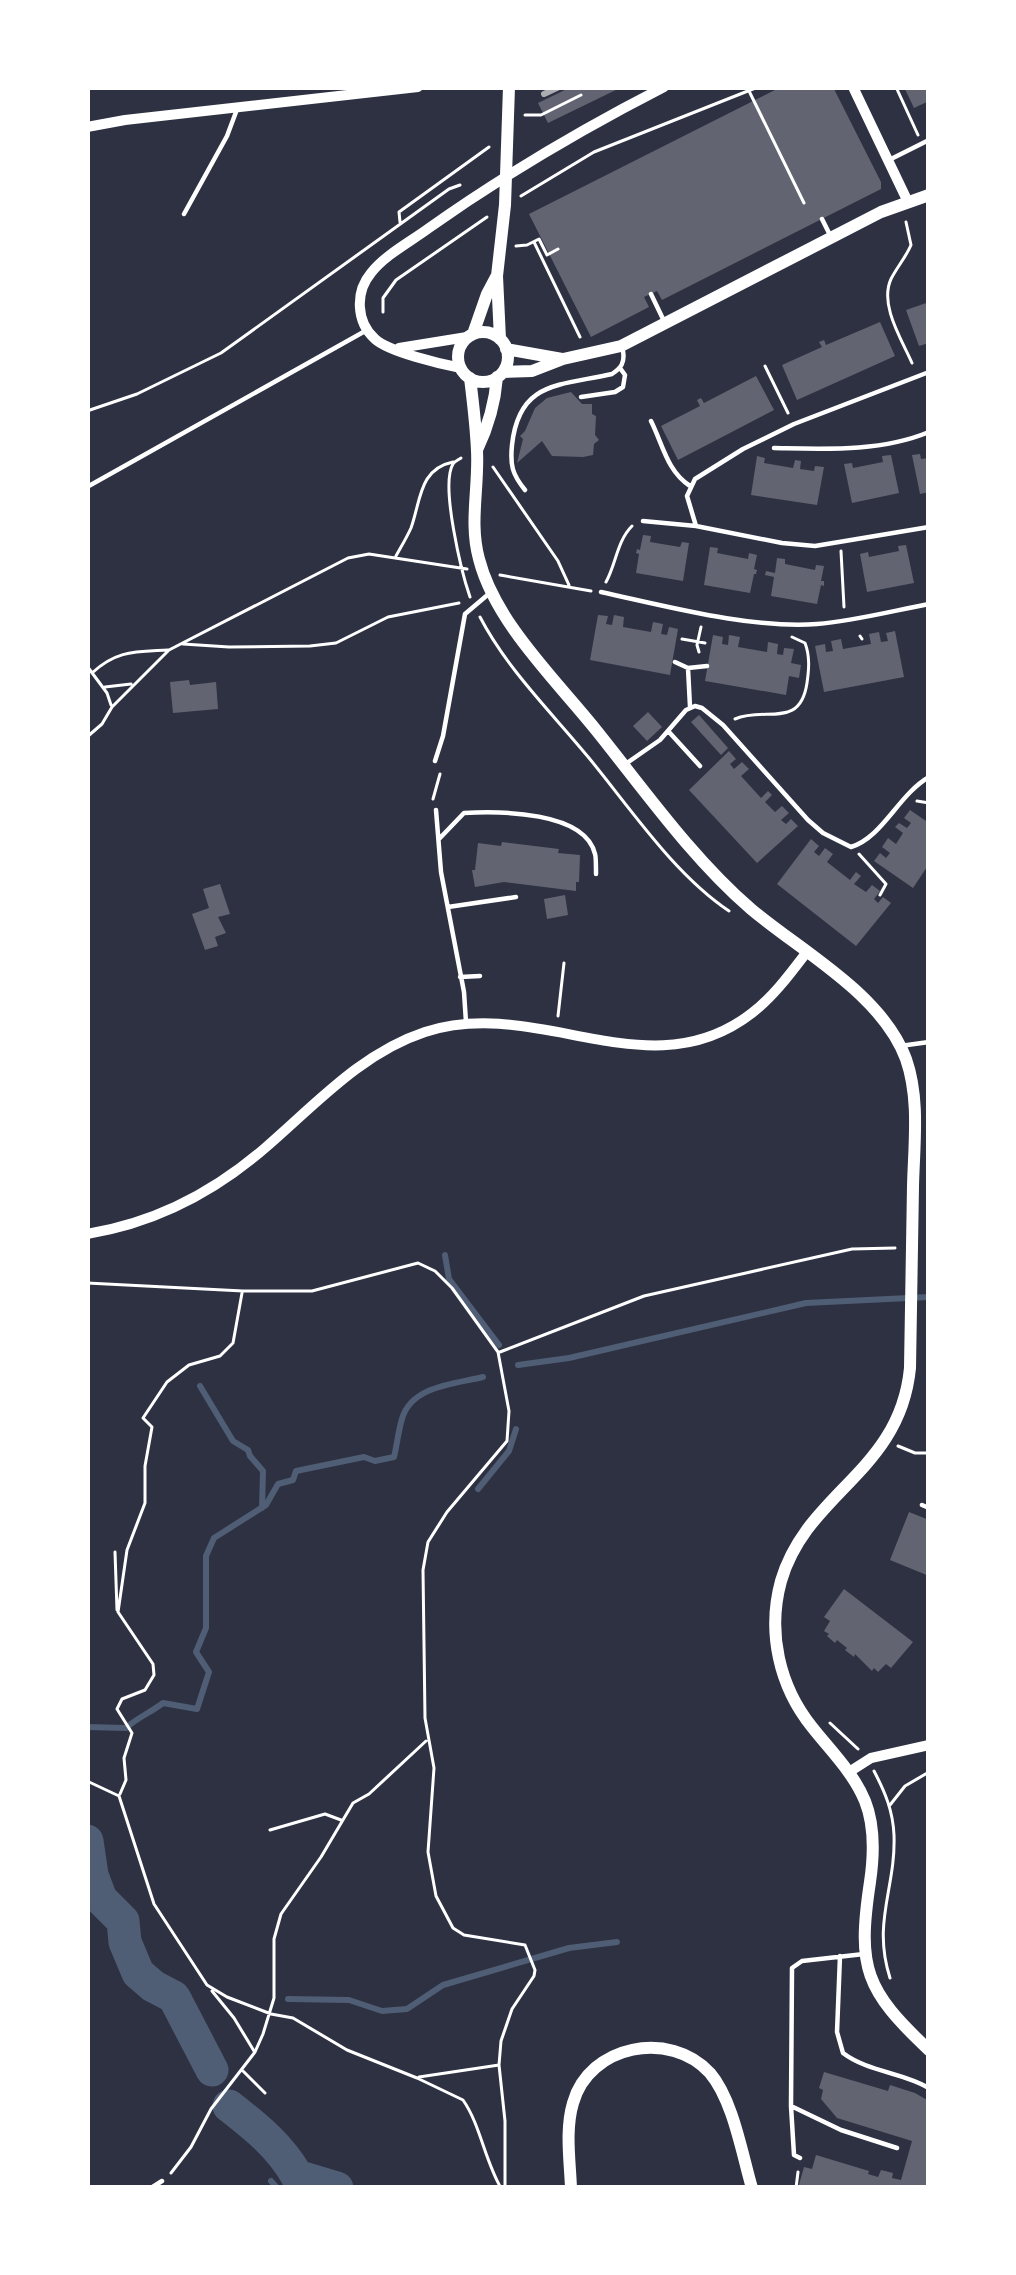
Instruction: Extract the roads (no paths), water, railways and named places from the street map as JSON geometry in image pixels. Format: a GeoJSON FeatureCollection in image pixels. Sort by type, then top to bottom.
{"type":"FeatureCollection","features":[{"type":"Feature","properties":{"kind":"street"},"geometry":{"type":"LineString","coordinates":[[87,127],[418,87]]}},
{"type":"Feature","properties":{"kind":"street"},"geometry":{"type":"LineString","coordinates":[[477,450],[508,361],[497,276],[508,87]]}},
{"type":"Feature","properties":{"kind":"street"},"geometry":{"type":"LineString","coordinates":[[664,87],[532,159],[375,268],[360,297],[367,330],[378,342],[481,382],[532,371],[622,346],[831,237],[929,195]]}},
{"type":"Feature","properties":{"kind":"street"},"geometry":{"type":"LineString","coordinates":[[854,87],[904,204]]}},
{"type":"Feature","properties":{"kind":"street"},"geometry":{"type":"LineString","coordinates":[[497,276],[470,335],[459,348],[477,450],[478,556],[490,592],[714,874],[878,1012],[900,1046],[912,1086],[910,1367],[904,1403],[870,1461],[801,1536],[785,1568],[775,1633],[784,1680],[865,1802],[872,1864],[864,1954],[880,1998],[929,2050]]}},
{"type":"Feature","properties":{"kind":"street"},"geometry":{"type":"LineString","coordinates":[[396,348],[484,332],[503,344],[563,359]]}},
{"type":"Feature","properties":{"kind":"street"},"geometry":{"type":"LineString","coordinates":[[87,1234],[147,1220],[207,1191],[382,1051],[429,1030],[466,1022],[538,1026],[632,1046],[674,1046],[723,1030],[752,1013],[806,952]]}},
{"type":"Feature","properties":{"kind":"street"},"geometry":{"type":"LineString","coordinates":[[849,1772],[867,1760],[929,1745]]}},
{"type":"Feature","properties":{"kind":"street"},"geometry":{"type":"LineString","coordinates":[[571,2188],[570,2119],[578,2089],[593,2070],[616,2054],[657,2047],[692,2058],[718,2084],[752,2188]]}},
{"type":"Feature","properties":{"kind":"lane"},"geometry":{"type":"LineString","coordinates":[[184,214],[227,136],[236,107]]}},
{"type":"Feature","properties":{"kind":"lane"},"geometry":{"type":"LineString","coordinates":[[889,160],[926,141]]}},
{"type":"Feature","properties":{"kind":"lane"},"geometry":{"type":"LineString","coordinates":[[821,219],[831,237]]}},
{"type":"Feature","properties":{"kind":"lane"},"geometry":{"type":"LineString","coordinates":[[651,294],[666,324]]}},
{"type":"Feature","properties":{"kind":"lane"},"geometry":{"type":"LineString","coordinates":[[87,487],[367,330]]}},
{"type":"Feature","properties":{"kind":"lane"},"geometry":{"type":"LineString","coordinates":[[525,490],[510,462],[521,408],[544,390],[611,374],[624,358],[622,346]]}},
{"type":"Feature","properties":{"kind":"lane"},"geometry":{"type":"LineString","coordinates":[[581,398],[623,387],[625,375],[620,368]]}},
{"type":"Feature","properties":{"kind":"lane"},"geometry":{"type":"LineString","coordinates":[[696,526],[688,504],[695,479],[794,424],[929,372]]}},
{"type":"Feature","properties":{"kind":"lane"},"geometry":{"type":"LineString","coordinates":[[652,421],[670,466],[690,486]]}},
{"type":"Feature","properties":{"kind":"lane"},"geometry":{"type":"LineString","coordinates":[[774,448],[846,448],[929,432]]}},
{"type":"Feature","properties":{"kind":"lane"},"geometry":{"type":"LineString","coordinates":[[643,521],[815,546],[929,527]]}},
{"type":"Feature","properties":{"kind":"lane"},"geometry":{"type":"LineString","coordinates":[[435,761],[465,614],[490,592]]}},
{"type":"Feature","properties":{"kind":"lane"},"geometry":{"type":"LineString","coordinates":[[601,592],[770,622],[821,623],[929,604]]}},
{"type":"Feature","properties":{"kind":"lane"},"geometry":{"type":"LineString","coordinates":[[675,662],[688,668],[704,663]]}},
{"type":"Feature","properties":{"kind":"lane"},"geometry":{"type":"LineString","coordinates":[[624,765],[669,732],[690,707],[688,668]]}},
{"type":"Feature","properties":{"kind":"lane"},"geometry":{"type":"LineString","coordinates":[[690,707],[706,710],[808,820],[851,847],[874,834],[929,777]]}},
{"type":"Feature","properties":{"kind":"lane"},"geometry":{"type":"LineString","coordinates":[[669,732],[700,766]]}},
{"type":"Feature","properties":{"kind":"lane"},"geometry":{"type":"LineString","coordinates":[[436,810],[466,1022]]}},
{"type":"Feature","properties":{"kind":"lane"},"geometry":{"type":"LineString","coordinates":[[439,839],[464,813],[546,818],[584,836],[596,855],[596,874]]}},
{"type":"Feature","properties":{"kind":"lane"},"geometry":{"type":"LineString","coordinates":[[448,907],[517,897]]}},
{"type":"Feature","properties":{"kind":"lane"},"geometry":{"type":"LineString","coordinates":[[460,977],[480,976]]}},
{"type":"Feature","properties":{"kind":"lane"},"geometry":{"type":"LineString","coordinates":[[900,1046],[929,1042]]}},
{"type":"Feature","properties":{"kind":"lane"},"geometry":{"type":"LineString","coordinates":[[800,2158],[794,2156],[791,2106],[792,1968],[802,1961],[864,1954]]}},
{"type":"Feature","properties":{"kind":"lane"},"geometry":{"type":"LineString","coordinates":[[840,1957],[837,2032],[843,2053],[929,2088]]}},
{"type":"Feature","properties":{"kind":"lane"},"geometry":{"type":"LineString","coordinates":[[791,2106],[897,2148]]}},
{"type":"Feature","properties":{"kind":"lane"},"geometry":{"type":"LineString","coordinates":[[151,2188],[162,2181]]}},
{"type":"Feature","properties":{"kind":"waterway"},"geometry":{"type":"LineString","coordinates":[[445,1255],[449,1279],[499,1345]]}},
{"type":"Feature","properties":{"kind":"waterway"},"geometry":{"type":"LineString","coordinates":[[518,1365],[569,1358],[806,1303],[929,1297]]}},
{"type":"Feature","properties":{"kind":"waterway"},"geometry":{"type":"LineString","coordinates":[[87,1727],[126,1728],[163,1703],[197,1709],[209,1672],[196,1652],[206,1628],[206,1556],[214,1538],[266,1505],[278,1484],[293,1480],[296,1471],[364,1457],[375,1461],[394,1457],[402,1419],[414,1400],[435,1388],[483,1377]]}},
{"type":"Feature","properties":{"kind":"waterway"},"geometry":{"type":"LineString","coordinates":[[200,1386],[233,1441],[248,1450],[263,1471],[262,1508]]}},
{"type":"Feature","properties":{"kind":"waterway"},"geometry":{"type":"LineString","coordinates":[[478,1489],[509,1451],[516,1429]]}},
{"type":"Feature","properties":{"kind":"waterway"},"geometry":{"type":"LineString","coordinates":[[87,1841],[101,1899],[123,1921],[125,1942],[138,1973],[174,1997],[212,2070]]}},
{"type":"Feature","properties":{"kind":"waterway"},"geometry":{"type":"LineString","coordinates":[[288,1999],[349,2000],[382,2011],[407,2009],[443,1985],[569,1948],[617,1942]]}},
{"type":"Feature","properties":{"kind":"waterway"},"geometry":{"type":"LineString","coordinates":[[229,2106],[275,2146],[297,2176],[337,2188]]}},
{"type":"Feature","properties":{"kind":"waterway"},"geometry":{"type":"LineString","coordinates":[[271,2181],[277,2188]]}},
{"type":"Feature","properties":{"kind":"railway"},"geometry":{"type":"LineString","coordinates":[[544,94],[559,87]]}}]}
